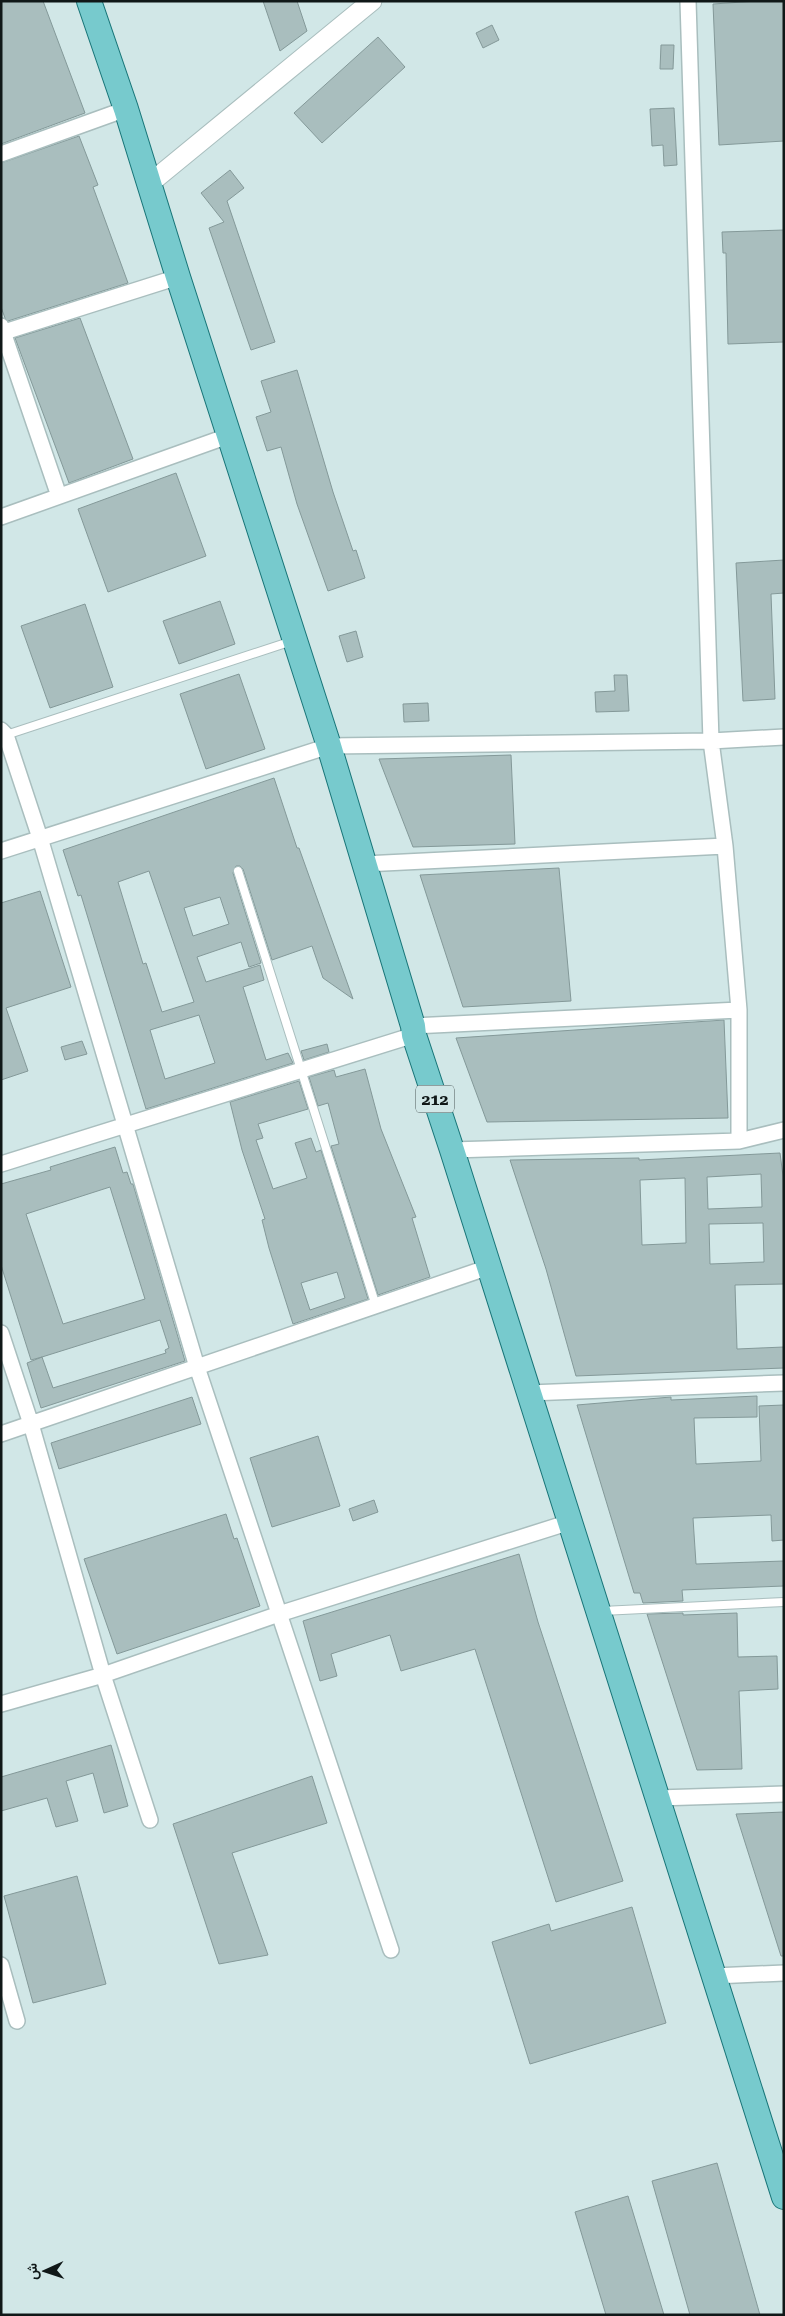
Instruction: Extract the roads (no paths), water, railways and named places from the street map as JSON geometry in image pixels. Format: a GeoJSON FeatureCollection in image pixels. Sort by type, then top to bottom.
{"type":"FeatureCollection","features":[{"type":"Feature","properties":{"kind":"main road","name":"212"},"geometry":{"type":"LineString","coordinates":[[89,1],[126,109],[228,436],[328,746],[414,1030],[784,2197]]}},
{"type":"Feature","properties":{"kind":"street"},"geometry":{"type":"LineString","coordinates":[[149,184],[372,1]]}},
{"type":"Feature","properties":{"kind":"street"},"geometry":{"type":"LineString","coordinates":[[688,1],[711,741],[725,846],[739,1010],[739,1142]]}},
{"type":"Feature","properties":{"kind":"street"},"geometry":{"type":"LineString","coordinates":[[1,154],[126,109]]}},
{"type":"Feature","properties":{"kind":"street"},"geometry":{"type":"LineString","coordinates":[[59,496],[2,331],[178,277]]}},
{"type":"Feature","properties":{"kind":"street"},"geometry":{"type":"LineString","coordinates":[[1,517],[228,436]]}},
{"type":"Feature","properties":{"kind":"street"},"geometry":{"type":"LineString","coordinates":[[3,734],[40,838],[198,1367],[391,1950]]}},
{"type":"Feature","properties":{"kind":"street"},"geometry":{"type":"LineString","coordinates":[[1,851],[328,746],[711,741],[784,736]]}},
{"type":"Feature","properties":{"kind":"street"},"geometry":{"type":"LineString","coordinates":[[364,864],[725,846]]}},
{"type":"Feature","properties":{"kind":"street"},"geometry":{"type":"LineString","coordinates":[[1,1164],[302,1070],[414,1030],[739,1010]]}},
{"type":"Feature","properties":{"kind":"street"},"geometry":{"type":"LineString","coordinates":[[452,1150],[739,1142],[784,1130]]}},
{"type":"Feature","properties":{"kind":"street"},"geometry":{"type":"LineString","coordinates":[[1,1434],[489,1267]]}},
{"type":"Feature","properties":{"kind":"street"},"geometry":{"type":"LineString","coordinates":[[1,1333],[31,1424],[103,1675],[150,1820]]}},
{"type":"Feature","properties":{"kind":"street"},"geometry":{"type":"LineString","coordinates":[[529,1393],[784,1383]]}},
{"type":"Feature","properties":{"kind":"street"},"geometry":{"type":"LineString","coordinates":[[1,1704],[103,1675],[279,1614],[570,1522]]}},
{"type":"Feature","properties":{"kind":"street"},"geometry":{"type":"LineString","coordinates":[[657,1798],[784,1794]]}},
{"type":"Feature","properties":{"kind":"street"},"geometry":{"type":"LineString","coordinates":[[1,1965],[17,2021]]}},
{"type":"Feature","properties":{"kind":"street"},"geometry":{"type":"LineString","coordinates":[[714,1976],[784,1973]]}},
{"type":"Feature","properties":{"kind":"lane"},"geometry":{"type":"LineString","coordinates":[[3,734],[294,640]]}},
{"type":"Feature","properties":{"kind":"lane"},"geometry":{"type":"LineString","coordinates":[[238,871],[376,1306]]}},
{"type":"Feature","properties":{"kind":"lane"},"geometry":{"type":"LineString","coordinates":[[598,1611],[784,1602]]}}]}
